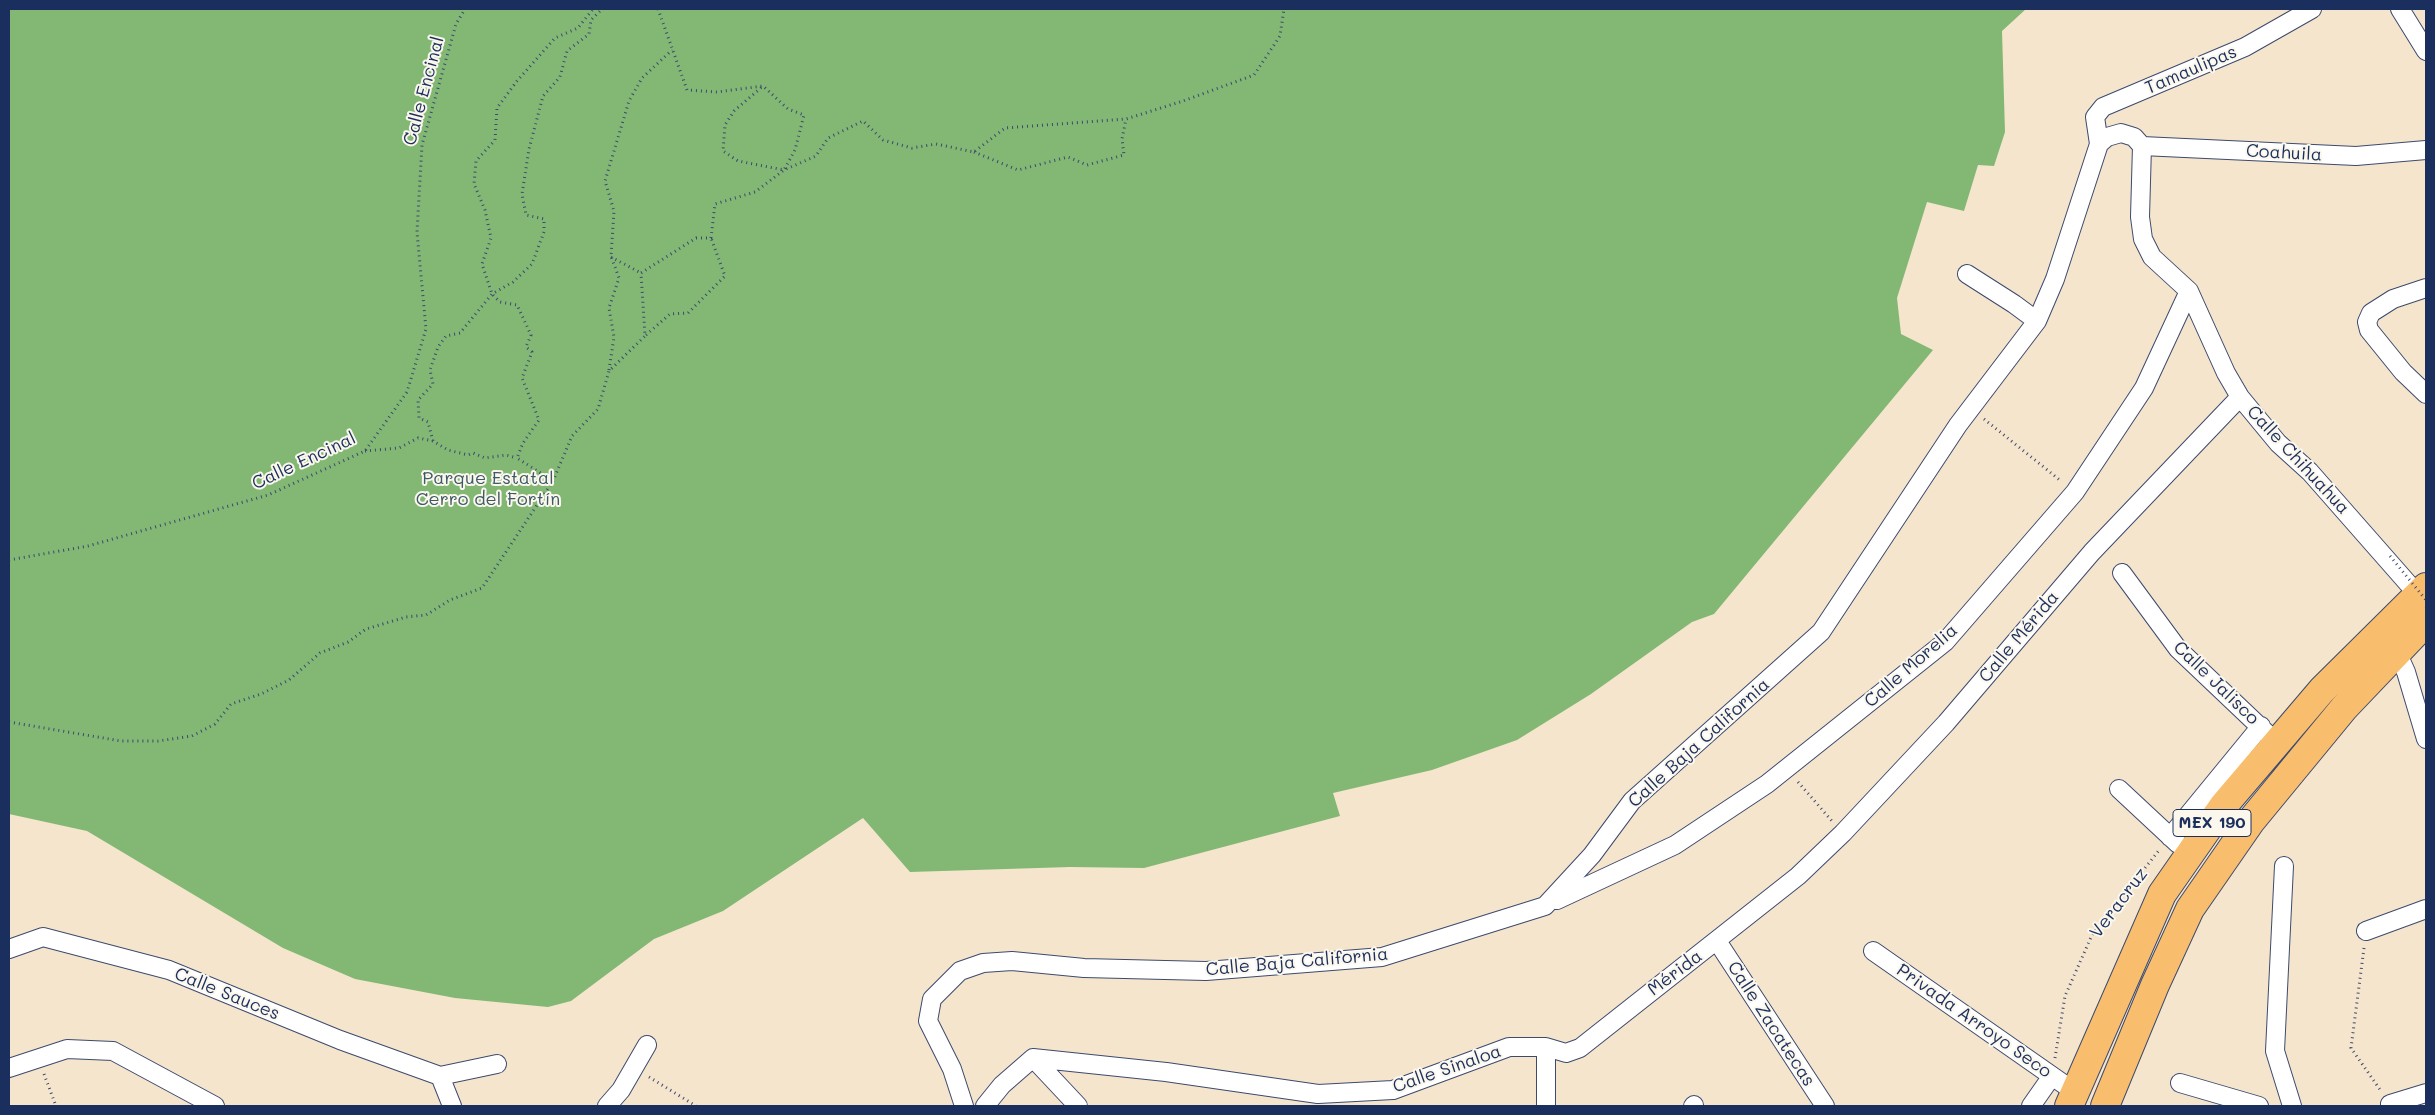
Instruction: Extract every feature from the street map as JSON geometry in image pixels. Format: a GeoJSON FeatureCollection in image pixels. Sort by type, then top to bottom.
{"type":"FeatureCollection","features":[{"type":"Feature","properties":{"kind":"main road","name":"MEX 190"},"geometry":{"type":"LineString","coordinates":[[2072,1099],[2162,894],[2180,846],[2224,805],[2269,735],[2322,690],[2424,594]]}},
{"type":"Feature","properties":{"kind":"main road","name":"MEX 190"},"geometry":{"type":"LineString","coordinates":[[2105,1106],[2155,985],[2190,909],[2250,821],[2344,708],[2426,622]]}},
{"type":"Feature","properties":{"kind":"street","name":"Tamaulipas"},"geometry":{"type":"LineString","coordinates":[[2099,144],[2095,117],[2098,110],[2245,47],[2312,9]]}},
{"type":"Feature","properties":{"kind":"street"},"geometry":{"type":"LineString","coordinates":[[2400,9],[2426,51]]}},
{"type":"Feature","properties":{"kind":"street"},"geometry":{"type":"LineString","coordinates":[[2099,144],[2107,137],[2121,133],[2134,138],[2142,146]]}},
{"type":"Feature","properties":{"kind":"street","name":"Calle Baja California"},"geometry":{"type":"LineString","coordinates":[[964,1106],[952,1069],[928,1021],[932,998],[960,971],[983,963],[1012,961],[1084,968],[1206,971],[1382,957],[1545,906],[1592,855],[1632,800],[1821,632],[1958,425],[2037,321],[2054,279],[2099,144]]}},
{"type":"Feature","properties":{"kind":"street","name":"Coahuila"},"geometry":{"type":"LineString","coordinates":[[2142,146],[2356,156],[2426,150]]}},
{"type":"Feature","properties":{"kind":"street","name":"Calle Chihuahua"},"geometry":{"type":"LineString","coordinates":[[2142,146],[2140,217],[2143,239],[2152,257],[2189,291],[2226,373],[2240,397],[2278,443],[2310,472],[2424,594]]}},
{"type":"Feature","properties":{"kind":"street"},"geometry":{"type":"LineString","coordinates":[[1967,274],[2037,321]]}},
{"type":"Feature","properties":{"kind":"street"},"geometry":{"type":"LineString","coordinates":[[2426,288],[2393,299],[2371,313],[2367,322],[2368,330],[2403,372],[2426,394]]}},
{"type":"Feature","properties":{"kind":"street","name":"Calle Morelia"},"geometry":{"type":"LineString","coordinates":[[1545,906],[1675,845],[1767,784],[1945,642],[2075,492],[2144,388],[2189,291]]}},
{"type":"Feature","properties":{"kind":"street","name":"Calle Mérida"},"geometry":{"type":"LineString","coordinates":[[1798,876],[1842,833],[1946,723],[2092,552],[2240,397]]}},
{"type":"Feature","properties":{"kind":"street","name":"Calle Jalisco"},"geometry":{"type":"LineString","coordinates":[[2122,573],[2178,649],[2269,735]]}},
{"type":"Feature","properties":{"kind":"street"},"geometry":{"type":"LineString","coordinates":[[2397,652],[2406,672],[2426,739]]}},
{"type":"Feature","properties":{"kind":"street"},"geometry":{"type":"LineString","coordinates":[[2119,789],[2180,846]]}},
{"type":"Feature","properties":{"kind":"street"},"geometry":{"type":"LineString","coordinates":[[2284,866],[2276,982],[2275,1051],[2292,1106]]}},
{"type":"Feature","properties":{"kind":"street","name":"Mérida"},"geometry":{"type":"LineString","coordinates":[[1546,1047],[1566,1053],[1580,1048],[1798,876]]}},
{"type":"Feature","properties":{"kind":"street"},"geometry":{"type":"LineString","coordinates":[[2366,931],[2426,909]]}},
{"type":"Feature","properties":{"kind":"street","name":"Calle Sauces"},"geometry":{"type":"LineString","coordinates":[[9,948],[43,937],[169,970],[340,1040],[440,1076]]}},
{"type":"Feature","properties":{"kind":"street","name":"Calle Zacatecas"},"geometry":{"type":"LineString","coordinates":[[1717,941],[1825,1106]]}},
{"type":"Feature","properties":{"kind":"street","name":"Privada Arroyo Seco"},"geometry":{"type":"LineString","coordinates":[[1873,951],[2052,1076],[2072,1099]]}},
{"type":"Feature","properties":{"kind":"street"},"geometry":{"type":"LineString","coordinates":[[607,1106],[621,1090],[647,1045]]}},
{"type":"Feature","properties":{"kind":"street","name":"Calle Sinaloa"},"geometry":{"type":"LineString","coordinates":[[1034,1058],[1166,1072],[1318,1094],[1393,1090],[1509,1047],[1546,1047]]}},
{"type":"Feature","properties":{"kind":"street"},"geometry":{"type":"LineString","coordinates":[[1546,1047],[1546,1106]]}},
{"type":"Feature","properties":{"kind":"street"},"geometry":{"type":"LineString","coordinates":[[9,1068],[67,1049],[113,1051],[215,1106]]}},
{"type":"Feature","properties":{"kind":"street"},"geometry":{"type":"LineString","coordinates":[[985,1106],[1002,1085],[1034,1058],[1078,1106]]}},
{"type":"Feature","properties":{"kind":"street"},"geometry":{"type":"LineString","coordinates":[[452,1106],[440,1076],[497,1064]]}},
{"type":"Feature","properties":{"kind":"street"},"geometry":{"type":"LineString","coordinates":[[2031,1106],[2052,1076]]}},
{"type":"Feature","properties":{"kind":"street"},"geometry":{"type":"LineString","coordinates":[[2180,1084],[2259,1106]]}},
{"type":"Feature","properties":{"kind":"street"},"geometry":{"type":"LineString","coordinates":[[2390,1104],[2426,1093]]}},
{"type":"Feature","properties":{"kind":"path","name":"Calle Encinal"},"geometry":{"type":"LineString","coordinates":[[9,560],[88,546],[268,495],[365,451],[407,392],[426,329],[417,232],[422,146],[456,24],[465,9]]}},
{"type":"Feature","properties":{"kind":"path"},"geometry":{"type":"LineString","coordinates":[[517,458],[523,443],[540,420],[522,378],[532,352],[526,347],[531,335],[517,305],[500,302],[492,294],[482,264],[491,238],[485,210],[474,184],[476,162],[495,140],[497,108],[517,81],[555,38],[578,28],[593,9]]}},
{"type":"Feature","properties":{"kind":"path"},"geometry":{"type":"LineString","coordinates":[[433,441],[428,422],[419,418],[418,400],[433,384],[430,370],[438,348],[446,336],[460,333],[492,294],[512,282],[532,264],[544,232],[544,219],[526,215],[522,194],[530,149],[543,96],[560,76],[567,51],[589,34],[591,20],[602,9]]}},
{"type":"Feature","properties":{"kind":"path"},"geometry":{"type":"LineString","coordinates":[[658,9],[687,90],[717,92],[763,86]]}},
{"type":"Feature","properties":{"kind":"path"},"geometry":{"type":"LineString","coordinates":[[974,152],[1005,128],[1126,119],[1183,101],[1254,75],[1280,36],[1284,9]]}},
{"type":"Feature","properties":{"kind":"path"},"geometry":{"type":"LineString","coordinates":[[9,722],[121,741],[158,740],[192,736],[215,724],[231,704],[261,694],[289,680],[320,653],[348,642],[366,629],[406,617],[426,615],[450,600],[482,588],[553,481],[572,436],[598,409],[609,371],[614,337],[609,308],[619,278],[611,256],[614,211],[605,181],[629,101],[642,78],[672,50]]}},
{"type":"Feature","properties":{"kind":"path"},"geometry":{"type":"LineString","coordinates":[[763,86],[734,111],[725,125],[723,151],[738,161],[784,170]]}},
{"type":"Feature","properties":{"kind":"path"},"geometry":{"type":"LineString","coordinates":[[763,86],[788,109],[804,115],[795,150],[784,170]]}},
{"type":"Feature","properties":{"kind":"path"},"geometry":{"type":"LineString","coordinates":[[609,371],[670,314],[688,313],[725,276],[711,238],[715,204],[755,192],[784,170],[816,156],[828,138],[863,122],[883,140],[912,148],[936,144],[974,152],[1018,170],[1068,156],[1087,165],[1124,154],[1122,139],[1126,119]]}},
{"type":"Feature","properties":{"kind":"path"},"geometry":{"type":"LineString","coordinates":[[641,273],[696,238],[711,238]]}},
{"type":"Feature","properties":{"kind":"path"},"geometry":{"type":"LineString","coordinates":[[611,256],[641,273]]}},
{"type":"Feature","properties":{"kind":"path"},"geometry":{"type":"LineString","coordinates":[[641,273],[645,336]]}},
{"type":"Feature","properties":{"kind":"path"},"geometry":{"type":"LineString","coordinates":[[1972,409],[2075,492]]}},
{"type":"Feature","properties":{"kind":"path"},"geometry":{"type":"LineString","coordinates":[[365,451],[399,448],[418,438],[433,441],[448,450],[468,455],[473,453],[485,458],[506,455],[517,458],[553,481]]}},
{"type":"Feature","properties":{"kind":"path"},"geometry":{"type":"LineString","coordinates":[[2390,556],[2424,594]]}},
{"type":"Feature","properties":{"kind":"path"},"geometry":{"type":"LineString","coordinates":[[1786,768],[1842,833]]}},
{"type":"Feature","properties":{"kind":"path","name":"Veracruz"},"geometry":{"type":"LineString","coordinates":[[2052,1076],[2065,996],[2092,935],[2180,846]]}},
{"type":"Feature","properties":{"kind":"path"},"geometry":{"type":"LineString","coordinates":[[2366,931],[2351,1048],[2390,1104]]}},
{"type":"Feature","properties":{"kind":"path"},"geometry":{"type":"LineString","coordinates":[[39,1058],[56,1106]]}},
{"type":"Feature","properties":{"kind":"path"},"geometry":{"type":"LineString","coordinates":[[634,1068],[696,1106]]}},
{"type":"Feature","properties":{"kind":"green space","name":"Parque Estatal Cerro del Fortín"},"geometry":{"type":"Polygon","coordinates":[[[9,9],[2026,9],[2002,31],[2005,132],[1994,166],[1978,165],[1964,211],[1927,202],[1897,298],[1901,334],[1933,350],[1714,614],[1692,622],[1591,694],[1517,740],[1432,770],[1333,793],[1340,816],[1144,868],[1070,867],[910,872],[863,818],[723,911],[654,939],[571,1001],[548,1007],[455,998],[355,979],[283,948],[87,831],[9,814],[9,9]]]}}]}
